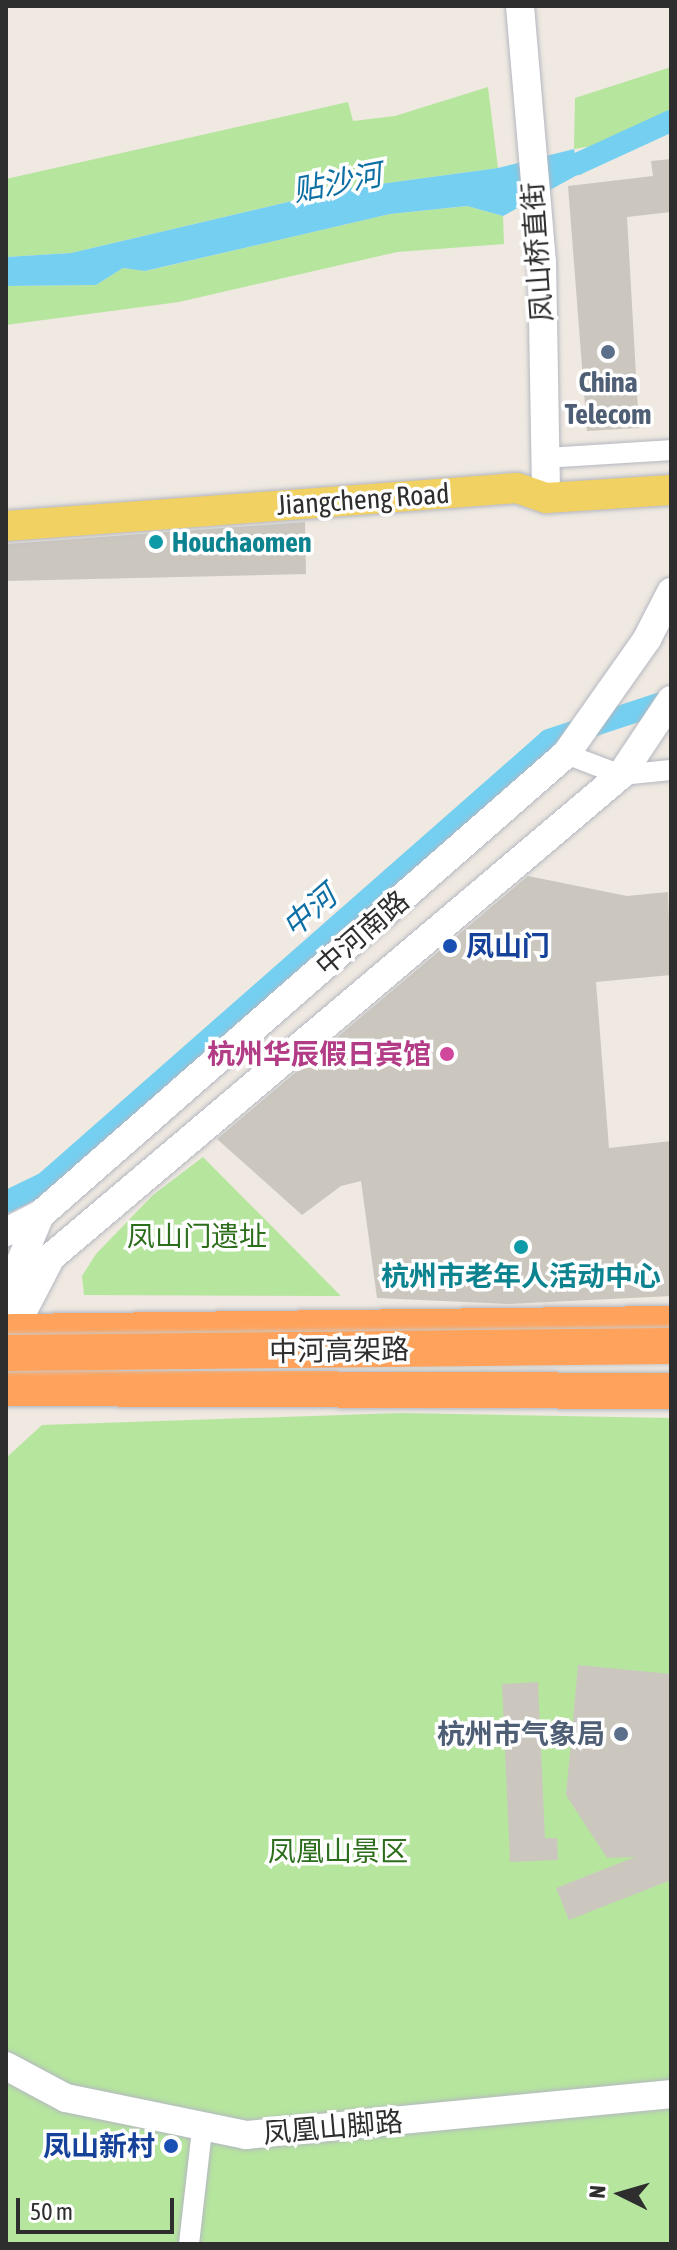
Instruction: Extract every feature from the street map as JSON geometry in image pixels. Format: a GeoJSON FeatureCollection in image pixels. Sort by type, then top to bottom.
{"type":"FeatureCollection","features":[{"type":"Feature","properties":{"kind":"highway"},"geometry":{"type":"LineString","coordinates":[[8,1343],[260,1331],[671,1324]]}},
{"type":"Feature","properties":{"kind":"highway","name":"中河高架路"},"geometry":{"type":"LineString","coordinates":[[8,1343],[671,1346]]}},
{"type":"Feature","properties":{"kind":"highway","name":"中河高架路"},"geometry":{"type":"LineString","coordinates":[[6,1368],[671,1366]]}},
{"type":"Feature","properties":{"kind":"highway"},"geometry":{"type":"LineString","coordinates":[[6,1388],[671,1391]]}},
{"type":"Feature","properties":{"kind":"main road","name":"凤山桥直街"},"geometry":{"type":"LineString","coordinates":[[520,6],[536,212],[546,498]]}},
{"type":"Feature","properties":{"kind":"main road","name":"Jiangcheng Road"},"geometry":{"type":"LineString","coordinates":[[6,526],[517,488],[546,498],[671,490]]}},
{"type":"Feature","properties":{"kind":"main road","name":"中河南路"},"geometry":{"type":"LineString","coordinates":[[6,1232],[40,1215],[570,749],[598,712],[671,592]]}},
{"type":"Feature","properties":{"kind":"main road","name":"中河南路"},"geometry":{"type":"LineString","coordinates":[[8,1343],[51,1257],[621,775],[665,708]]}},
{"type":"Feature","properties":{"kind":"main road"},"geometry":{"type":"LineString","coordinates":[[8,1343],[8,1292],[40,1215]]}},
{"type":"Feature","properties":{"kind":"main road","name":"凤凰山脚路"},"geometry":{"type":"LineString","coordinates":[[6,2066],[66,2098],[202,2130],[264,2134],[671,2094]]}},
{"type":"Feature","properties":{"kind":"street"},"geometry":{"type":"LineString","coordinates":[[545,458],[671,450]]}},
{"type":"Feature","properties":{"kind":"street"},"geometry":{"type":"LineString","coordinates":[[570,749],[621,775],[671,770]]}},
{"type":"Feature","properties":{"kind":"street"},"geometry":{"type":"LineString","coordinates":[[189,2244],[202,2130]]}},
{"type":"Feature","properties":{"kind":"green space"},"geometry":{"type":"Polygon","coordinates":[[[671,67],[671,115],[605,144],[574,149],[575,98],[671,67]]]}},
{"type":"Feature","properties":{"kind":"green space"},"geometry":{"type":"Polygon","coordinates":[[[488,87],[498,168],[343,189],[71,253],[6,257],[6,179],[348,102],[353,121],[395,116],[488,87]]]}},
{"type":"Feature","properties":{"kind":"green space"},"geometry":{"type":"Polygon","coordinates":[[[467,206],[503,216],[504,244],[397,252],[179,302],[6,325],[6,286],[96,285],[123,268],[146,271],[390,214],[467,206]]]}},
{"type":"Feature","properties":{"kind":"green space","name":"凤山门遗址"},"geometry":{"type":"Polygon","coordinates":[[[203,1157],[340,1296],[84,1295],[82,1276],[96,1254],[153,1195],[203,1157]]]}},
{"type":"Feature","properties":{"kind":"green space","name":"凤凰山景区"},"geometry":{"type":"Polygon","coordinates":[[[400,1413],[671,1418],[671,2244],[6,2244],[6,1458],[42,1425],[400,1413]]]}},
{"type":"Feature","properties":{"kind":"water"},"geometry":{"type":"Polygon","coordinates":[[[574,149],[579,174],[503,216],[467,206],[390,214],[145,271],[123,268],[96,285],[6,286],[6,257],[71,253],[343,189],[498,168],[574,149]]]}},
{"type":"Feature","properties":{"kind":"building"},"geometry":{"type":"Polygon","coordinates":[[[671,159],[671,212],[627,217],[639,428],[587,431],[568,186],[653,176],[651,161],[671,159]]]}},
{"type":"Feature","properties":{"kind":"building","name":"Houchaomen"},"geometry":{"type":"Polygon","coordinates":[[[305,522],[306,574],[6,581],[6,544],[305,522]]]}},
{"type":"Feature","properties":{"kind":"building","name":"杭州华辰假日宾馆"},"geometry":{"type":"Polygon","coordinates":[[[528,876],[627,896],[668,892],[671,975],[596,982],[609,1148],[671,1141],[671,1296],[509,1304],[377,1298],[361,1181],[341,1186],[302,1215],[217,1139],[528,876]]]}},
{"type":"Feature","properties":{"kind":"building","name":"杭州市气象局"},"geometry":{"type":"Polygon","coordinates":[[[578,1665],[671,1674],[671,1880],[569,1920],[556,1888],[635,1857],[607,1858],[566,1795],[578,1665]]]}},
{"type":"Feature","properties":{"kind":"building","name":"杭州市气象局"},"geometry":{"type":"Polygon","coordinates":[[[538,1682],[545,1838],[557,1838],[558,1860],[510,1862],[502,1684],[538,1682]]]}},
{"type":"Feature","properties":{"kind":"waterway","name":"贴沙河"},"geometry":{"type":"LineString","coordinates":[[549,169],[577,164],[671,121]]}},
{"type":"Feature","properties":{"kind":"waterway","name":"中河"},"geometry":{"type":"LineString","coordinates":[[6,1202],[45,1183],[549,740],[671,700]]}},
{"type":"Feature","properties":{"kind":"place","name":"China Telecom"},"geometry":{"type":"Point","coordinates":[608,352]}},
{"type":"Feature","properties":{"kind":"place","name":"Houchaomen"},"geometry":{"type":"Point","coordinates":[156,542]}},
{"type":"Feature","properties":{"kind":"place","name":"凤山门"},"geometry":{"type":"Point","coordinates":[450,946]}},
{"type":"Feature","properties":{"kind":"place","name":"杭州华辰假日宾馆"},"geometry":{"type":"Point","coordinates":[447,1054]}},
{"type":"Feature","properties":{"kind":"place","name":"杭州市老年人活动中心"},"geometry":{"type":"Point","coordinates":[521,1247]}},
{"type":"Feature","properties":{"kind":"place","name":"杭州市气象局"},"geometry":{"type":"Point","coordinates":[621,1734]}},
{"type":"Feature","properties":{"kind":"place","name":"凤山新村"},"geometry":{"type":"Point","coordinates":[171,2146]}}]}
